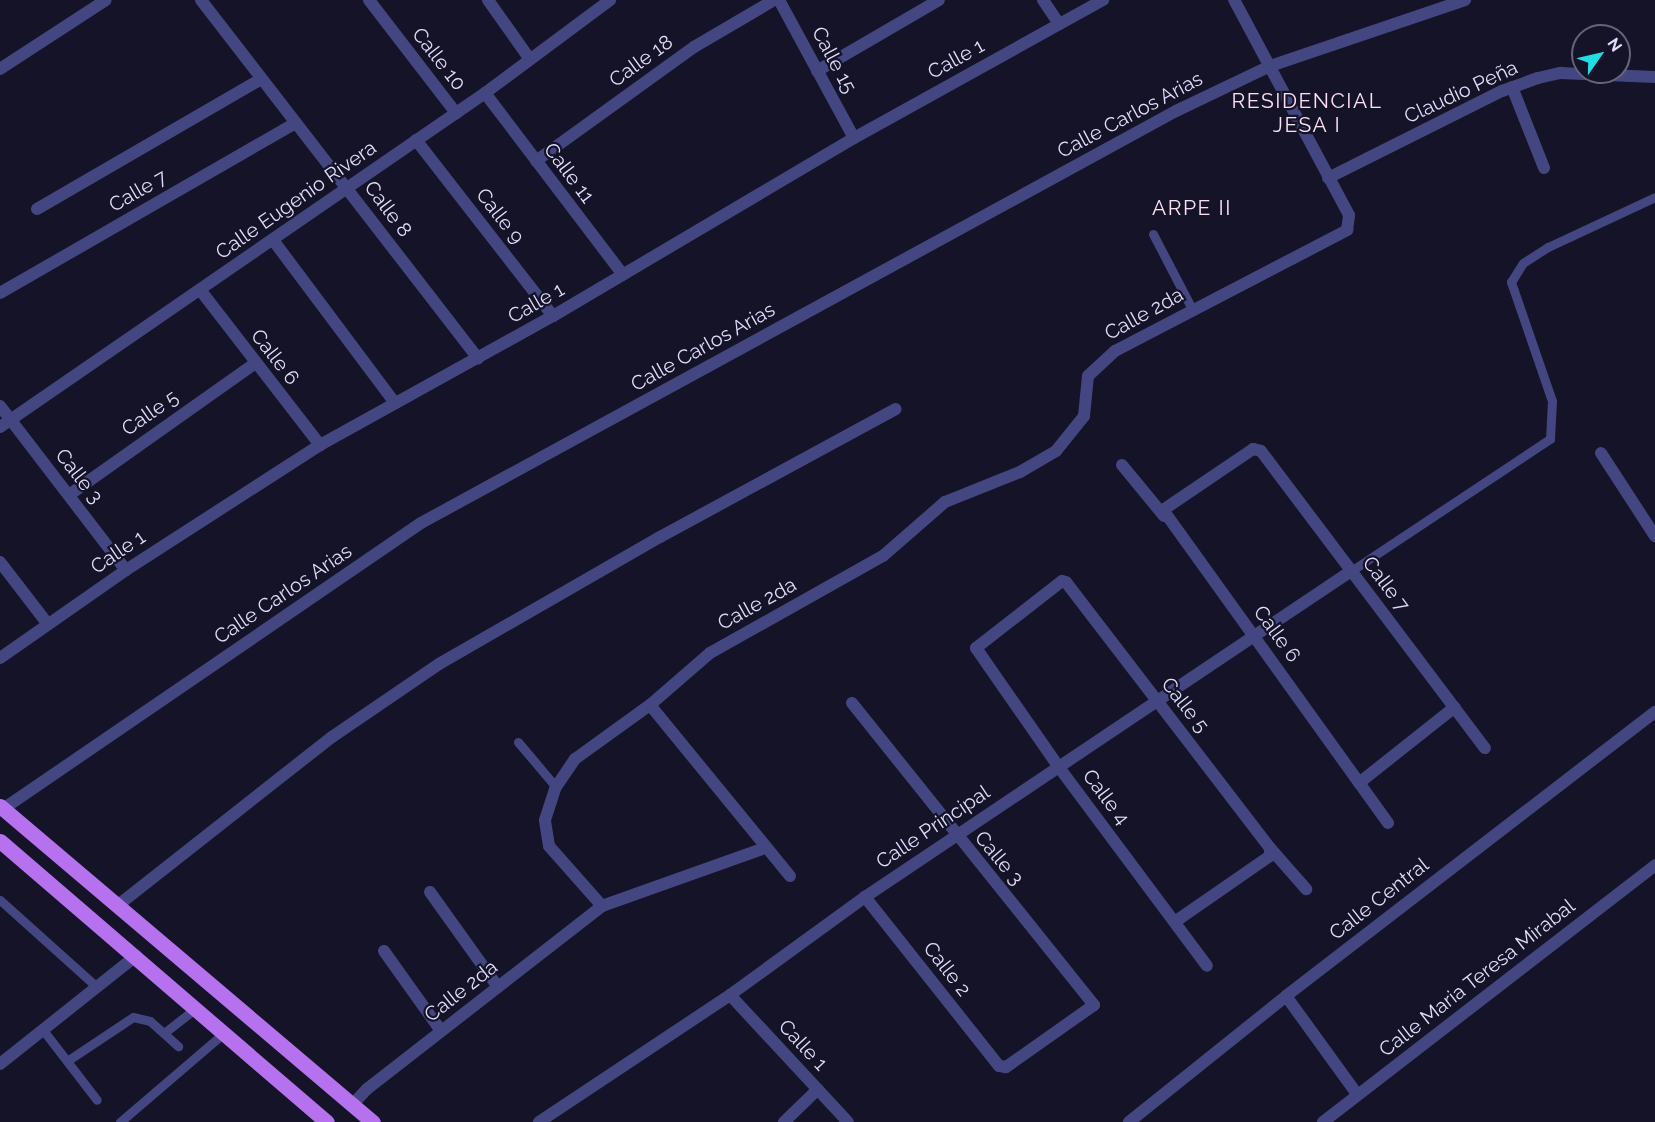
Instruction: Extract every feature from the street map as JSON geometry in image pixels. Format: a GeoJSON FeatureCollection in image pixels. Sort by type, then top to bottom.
{"type":"FeatureCollection","features":[{"type":"Feature","properties":{"kind":"main road"},"geometry":{"type":"LineString","coordinates":[[2,807],[373,1122]]}},
{"type":"Feature","properties":{"kind":"main road"},"geometry":{"type":"LineString","coordinates":[[0,841],[325,1121]]}},
{"type":"Feature","properties":{"kind":"street"},"geometry":{"type":"LineString","coordinates":[[0,69],[106,0]]}},
{"type":"Feature","properties":{"kind":"street","name":"Calle 8"},"geometry":{"type":"LineString","coordinates":[[201,0],[478,358]]}},
{"type":"Feature","properties":{"kind":"street","name":"Calle 10"},"geometry":{"type":"LineString","coordinates":[[369,0],[456,113]]}},
{"type":"Feature","properties":{"kind":"street"},"geometry":{"type":"LineString","coordinates":[[488,0],[530,58]]}},
{"type":"Feature","properties":{"kind":"street","name":"Calle Eugenio Rivera"},"geometry":{"type":"LineString","coordinates":[[5,424],[485,93],[530,58],[591,5],[610,0]]}},
{"type":"Feature","properties":{"kind":"street","name":"Calle 18"},"geometry":{"type":"LineString","coordinates":[[536,161],[694,47],[774,0]]}},
{"type":"Feature","properties":{"kind":"street","name":"Calle 15"},"geometry":{"type":"LineString","coordinates":[[779,0],[854,138]]}},
{"type":"Feature","properties":{"kind":"street"},"geometry":{"type":"LineString","coordinates":[[817,71],[939,0]]}},
{"type":"Feature","properties":{"kind":"street"},"geometry":{"type":"LineString","coordinates":[[1044,0],[1059,24]]}},
{"type":"Feature","properties":{"kind":"street","name":"Calle 1"},"geometry":{"type":"LineString","coordinates":[[0,658],[126,570],[320,445],[553,316],[854,138],[1103,0]]}},
{"type":"Feature","properties":{"kind":"street"},"geometry":{"type":"LineString","coordinates":[[1234,0],[1328,178]]}},
{"type":"Feature","properties":{"kind":"street","name":"Calle Carlos Arias"},"geometry":{"type":"LineString","coordinates":[[2,807],[421,523],[1176,111],[1270,66],[1465,0]]}},
{"type":"Feature","properties":{"kind":"street","name":"Claudio Peña"},"geometry":{"type":"LineString","coordinates":[[1328,178],[1512,87],[1560,73],[1655,77]]}},
{"type":"Feature","properties":{"kind":"street"},"geometry":{"type":"LineString","coordinates":[[37,209],[261,79]]}},
{"type":"Feature","properties":{"kind":"street"},"geometry":{"type":"LineString","coordinates":[[1512,87],[1544,168]]}},
{"type":"Feature","properties":{"kind":"street","name":"Calle 11"},"geometry":{"type":"LineString","coordinates":[[485,93],[623,275]]}},
{"type":"Feature","properties":{"kind":"street","name":"Calle 7"},"geometry":{"type":"LineString","coordinates":[[0,293],[296,123]]}},
{"type":"Feature","properties":{"kind":"street","name":"Calle 9"},"geometry":{"type":"LineString","coordinates":[[416,140],[553,316]]}},
{"type":"Feature","properties":{"kind":"street","name":"Calle 2da"},"geometry":{"type":"LineString","coordinates":[[353,1104],[367,1089],[602,906],[549,846],[544,820],[556,787],[575,759],[650,705],[710,653],[883,556],[945,502],[1020,472],[1056,451],[1084,416],[1088,376],[1098,363],[1139,336],[1347,230],[1350,222],[1328,178]]}},
{"type":"Feature","properties":{"kind":"street"},"geometry":{"type":"LineString","coordinates":[[273,240],[394,402]]}},
{"type":"Feature","properties":{"kind":"street","name":"Calle 6"},"geometry":{"type":"LineString","coordinates":[[201,291],[254,364],[320,445]]}},
{"type":"Feature","properties":{"kind":"street","name":"Calle 5"},"geometry":{"type":"LineString","coordinates":[[69,495],[254,364]]}},
{"type":"Feature","properties":{"kind":"street","name":"Calle 3"},"geometry":{"type":"LineString","coordinates":[[0,406],[5,424],[69,495],[126,570]]}},
{"type":"Feature","properties":{"kind":"street"},"geometry":{"type":"LineString","coordinates":[[117,906],[332,737],[439,664],[660,537],[896,409]]}},
{"type":"Feature","properties":{"kind":"street","name":"Calle 7"},"geometry":{"type":"LineString","coordinates":[[1164,513],[1253,449],[1261,451],[1485,748]]}},
{"type":"Feature","properties":{"kind":"street"},"geometry":{"type":"LineString","coordinates":[[1601,453],[1655,536]]}},
{"type":"Feature","properties":{"kind":"street","name":"Calle 6"},"geometry":{"type":"LineString","coordinates":[[1122,465],[1164,513],[1388,823]]}},
{"type":"Feature","properties":{"kind":"street"},"geometry":{"type":"LineString","coordinates":[[0,562],[47,623]]}},
{"type":"Feature","properties":{"kind":"street","name":"Calle Principal"},"geometry":{"type":"LineString","coordinates":[[539,1122],[730,995],[865,897],[1058,766],[1351,571]]}},
{"type":"Feature","properties":{"kind":"street","name":"Calle 5"},"geometry":{"type":"LineString","coordinates":[[1062,581],[1066,582],[1270,852],[1306,889]]}},
{"type":"Feature","properties":{"kind":"street","name":"Calle 4"},"geometry":{"type":"LineString","coordinates":[[1062,581],[977,649],[1058,766],[1176,921],[1207,966]]}},
{"type":"Feature","properties":{"kind":"street","name":"Calle 3"},"geometry":{"type":"LineString","coordinates":[[852,702],[955,836],[1094,1002],[1092,1007],[1006,1067],[999,1066]]}},
{"type":"Feature","properties":{"kind":"street"},"geometry":{"type":"LineString","coordinates":[[650,705],[790,876]]}},
{"type":"Feature","properties":{"kind":"street"},"geometry":{"type":"LineString","coordinates":[[1359,783],[1455,707]]}},
{"type":"Feature","properties":{"kind":"street","name":"Calle Central"},"geometry":{"type":"LineString","coordinates":[[1129,1122],[1286,996],[1655,712]]}},
{"type":"Feature","properties":{"kind":"street"},"geometry":{"type":"LineString","coordinates":[[602,906],[765,848]]}},
{"type":"Feature","properties":{"kind":"street"},"geometry":{"type":"LineString","coordinates":[[1176,921],[1270,852]]}},
{"type":"Feature","properties":{"kind":"street","name":"Calle Maria Teresa Mirabal"},"geometry":{"type":"LineString","coordinates":[[1323,1122],[1655,865]]}},
{"type":"Feature","properties":{"kind":"street"},"geometry":{"type":"LineString","coordinates":[[430,892],[498,987]]}},
{"type":"Feature","properties":{"kind":"street","name":"Calle 2"},"geometry":{"type":"LineString","coordinates":[[865,897],[999,1066]]}},
{"type":"Feature","properties":{"kind":"street"},"geometry":{"type":"LineString","coordinates":[[384,951],[441,1031]]}},
{"type":"Feature","properties":{"kind":"street"},"geometry":{"type":"LineString","coordinates":[[0,1064],[136,956]]}},
{"type":"Feature","properties":{"kind":"street","name":"Calle 1"},"geometry":{"type":"LineString","coordinates":[[730,995],[848,1122]]}},
{"type":"Feature","properties":{"kind":"street"},"geometry":{"type":"LineString","coordinates":[[1286,996],[1357,1094]]}},
{"type":"Feature","properties":{"kind":"street"},"geometry":{"type":"LineString","coordinates":[[784,1122],[818,1089]]}},
{"type":"Feature","properties":{"kind":"lane"},"geometry":{"type":"LineString","coordinates":[[1351,571],[1550,439],[1552,401],[1511,282],[1523,263],[1548,247],[1655,197]]}},
{"type":"Feature","properties":{"kind":"lane"},"geometry":{"type":"LineString","coordinates":[[1153,234],[1192,309]]}},
{"type":"Feature","properties":{"kind":"lane"},"geometry":{"type":"LineString","coordinates":[[518,742],[556,787]]}},
{"type":"Feature","properties":{"kind":"lane"},"geometry":{"type":"LineString","coordinates":[[0,900],[97,987]]}},
{"type":"Feature","properties":{"kind":"lane"},"geometry":{"type":"LineString","coordinates":[[164,1033],[196,1008]]}},
{"type":"Feature","properties":{"kind":"lane"},"geometry":{"type":"LineString","coordinates":[[67,1061],[133,1017],[150,1020],[178,1046]]}},
{"type":"Feature","properties":{"kind":"lane"},"geometry":{"type":"LineString","coordinates":[[43,1030],[98,1100]]}},
{"type":"Feature","properties":{"kind":"lane"},"geometry":{"type":"LineString","coordinates":[[120,1122],[224,1033]]}},
{"type":"Feature","properties":{"kind":"district","name":"RESIDENCIAL JESA I"},"geometry":{"type":"Point","coordinates":[1307,113]}},
{"type":"Feature","properties":{"kind":"district","name":"ARPE II"},"geometry":{"type":"Point","coordinates":[1192,208]}}]}
